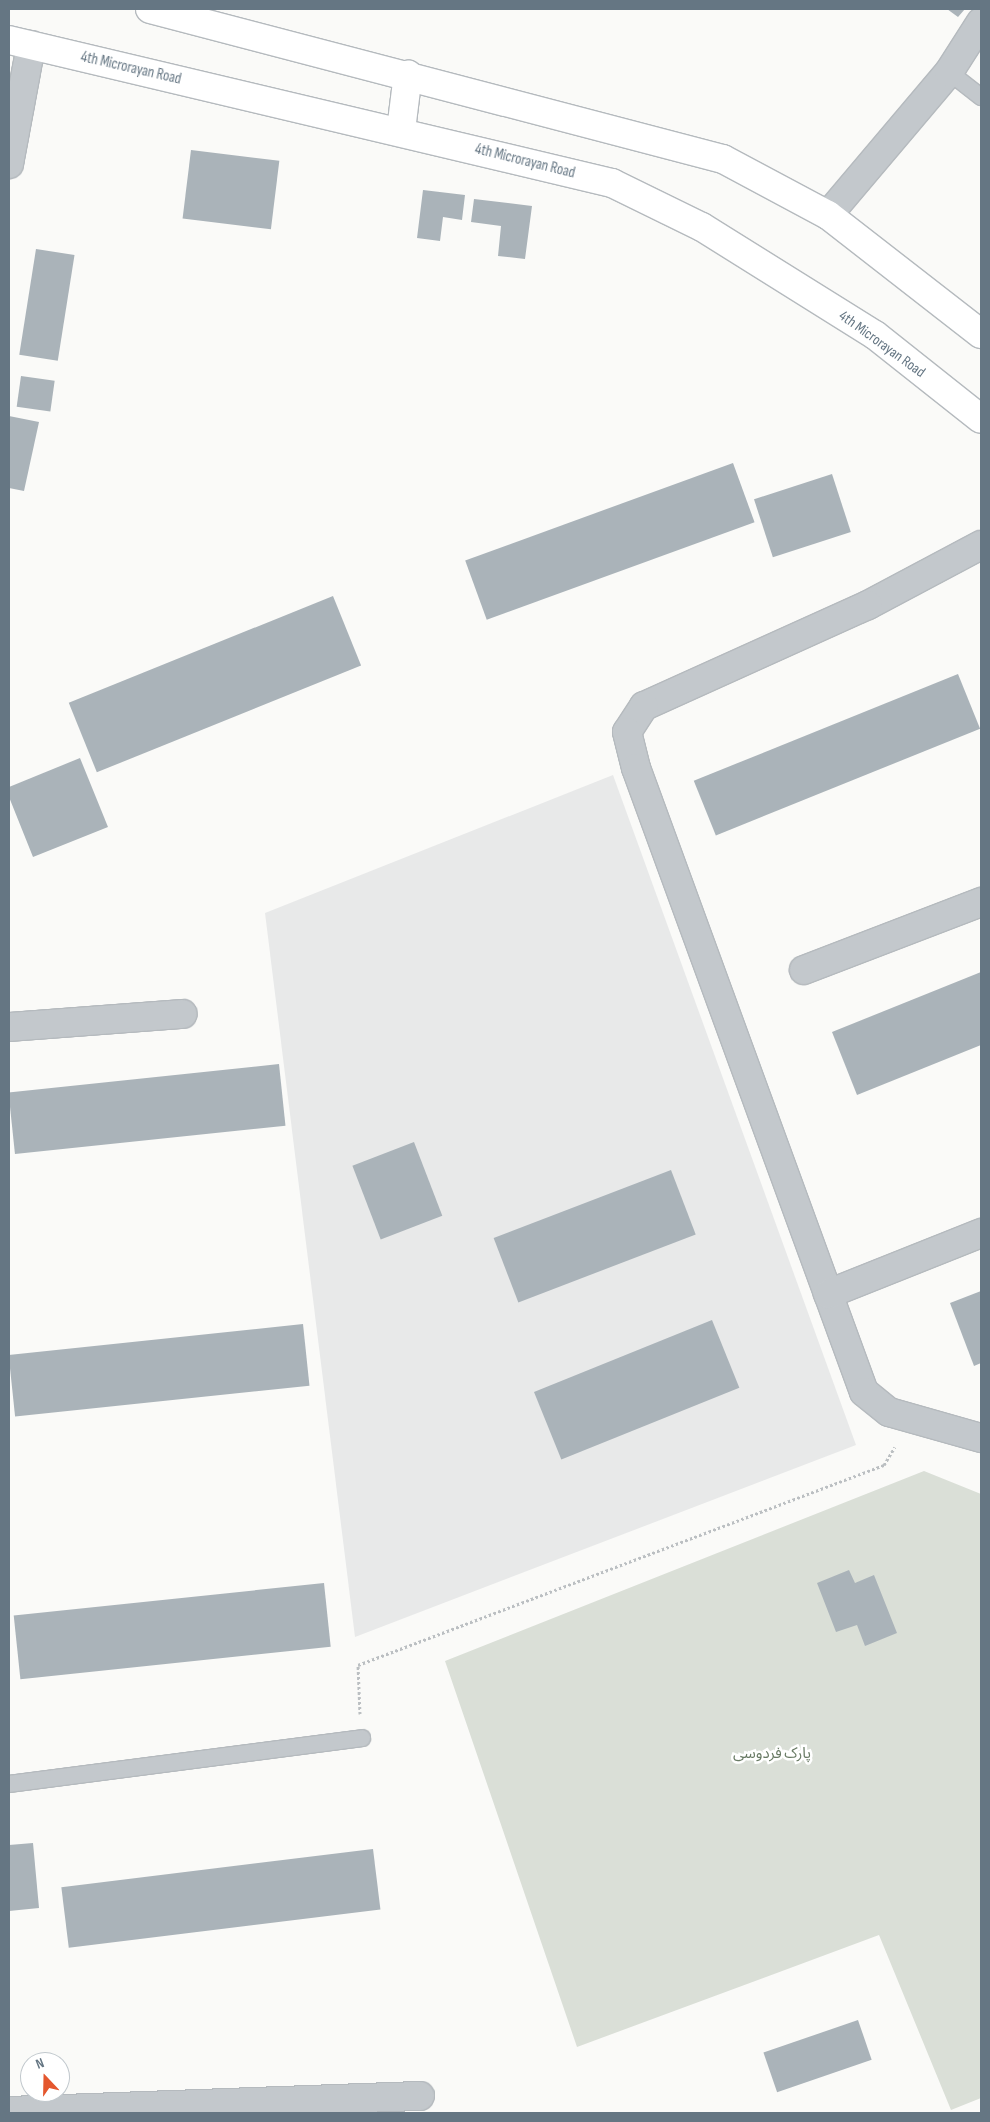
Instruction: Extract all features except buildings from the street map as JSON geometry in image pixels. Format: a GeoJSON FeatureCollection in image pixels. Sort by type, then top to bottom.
{"type":"FeatureCollection","features":[{"type":"Feature","properties":{"kind":"main road"},"geometry":{"type":"LineString","coordinates":[[150,9],[408,74],[723,159],[828,215],[981,334]]}},
{"type":"Feature","properties":{"kind":"main road","name":"4th Microrayan Road"},"geometry":{"type":"LineString","coordinates":[[20,42],[401,130],[612,183],[702,227],[875,335],[981,419]]}},
{"type":"Feature","properties":{"kind":"main road"},"geometry":{"type":"LineString","coordinates":[[401,130],[408,74]]}},
{"type":"Feature","properties":{"kind":"street"},"geometry":{"type":"LineString","coordinates":[[828,215],[949,72],[981,22]]}},
{"type":"Feature","properties":{"kind":"street"},"geometry":{"type":"LineString","coordinates":[[9,164],[20,42]]}},
{"type":"Feature","properties":{"kind":"street"},"geometry":{"type":"LineString","coordinates":[[981,545],[868,605],[644,706],[627,732],[636,768],[864,1392],[889,1412],[981,1438]]}},
{"type":"Feature","properties":{"kind":"street"},"geometry":{"type":"LineString","coordinates":[[804,970],[981,902]]}},
{"type":"Feature","properties":{"kind":"street"},"geometry":{"type":"LineString","coordinates":[[9,1028],[183,1014]]}},
{"type":"Feature","properties":{"kind":"street"},"geometry":{"type":"LineString","coordinates":[[828,1294],[981,1233]]}},
{"type":"Feature","properties":{"kind":"street"},"geometry":{"type":"LineString","coordinates":[[9,2111],[420,2096]]}},
{"type":"Feature","properties":{"kind":"lane"},"geometry":{"type":"LineString","coordinates":[[949,72],[981,97]]}},
{"type":"Feature","properties":{"kind":"lane"},"geometry":{"type":"LineString","coordinates":[[9,1784],[362,1738]]}},
{"type":"Feature","properties":{"kind":"path"},"geometry":{"type":"LineString","coordinates":[[362,1738],[358,1665],[884,1464],[912,1418]]}},
{"type":"Feature","properties":{"kind":"shaded area"},"geometry":{"type":"Polygon","coordinates":[[[613,775],[856,1445],[355,1637],[265,913],[613,775]]]}},
{"type":"Feature","properties":{"kind":"green space","name":"پارک فردوسی"},"geometry":{"type":"Polygon","coordinates":[[[924,1471],[981,1494],[981,2098],[951,2110],[879,1935],[577,2047],[445,1661],[924,1471]]]}}]}
